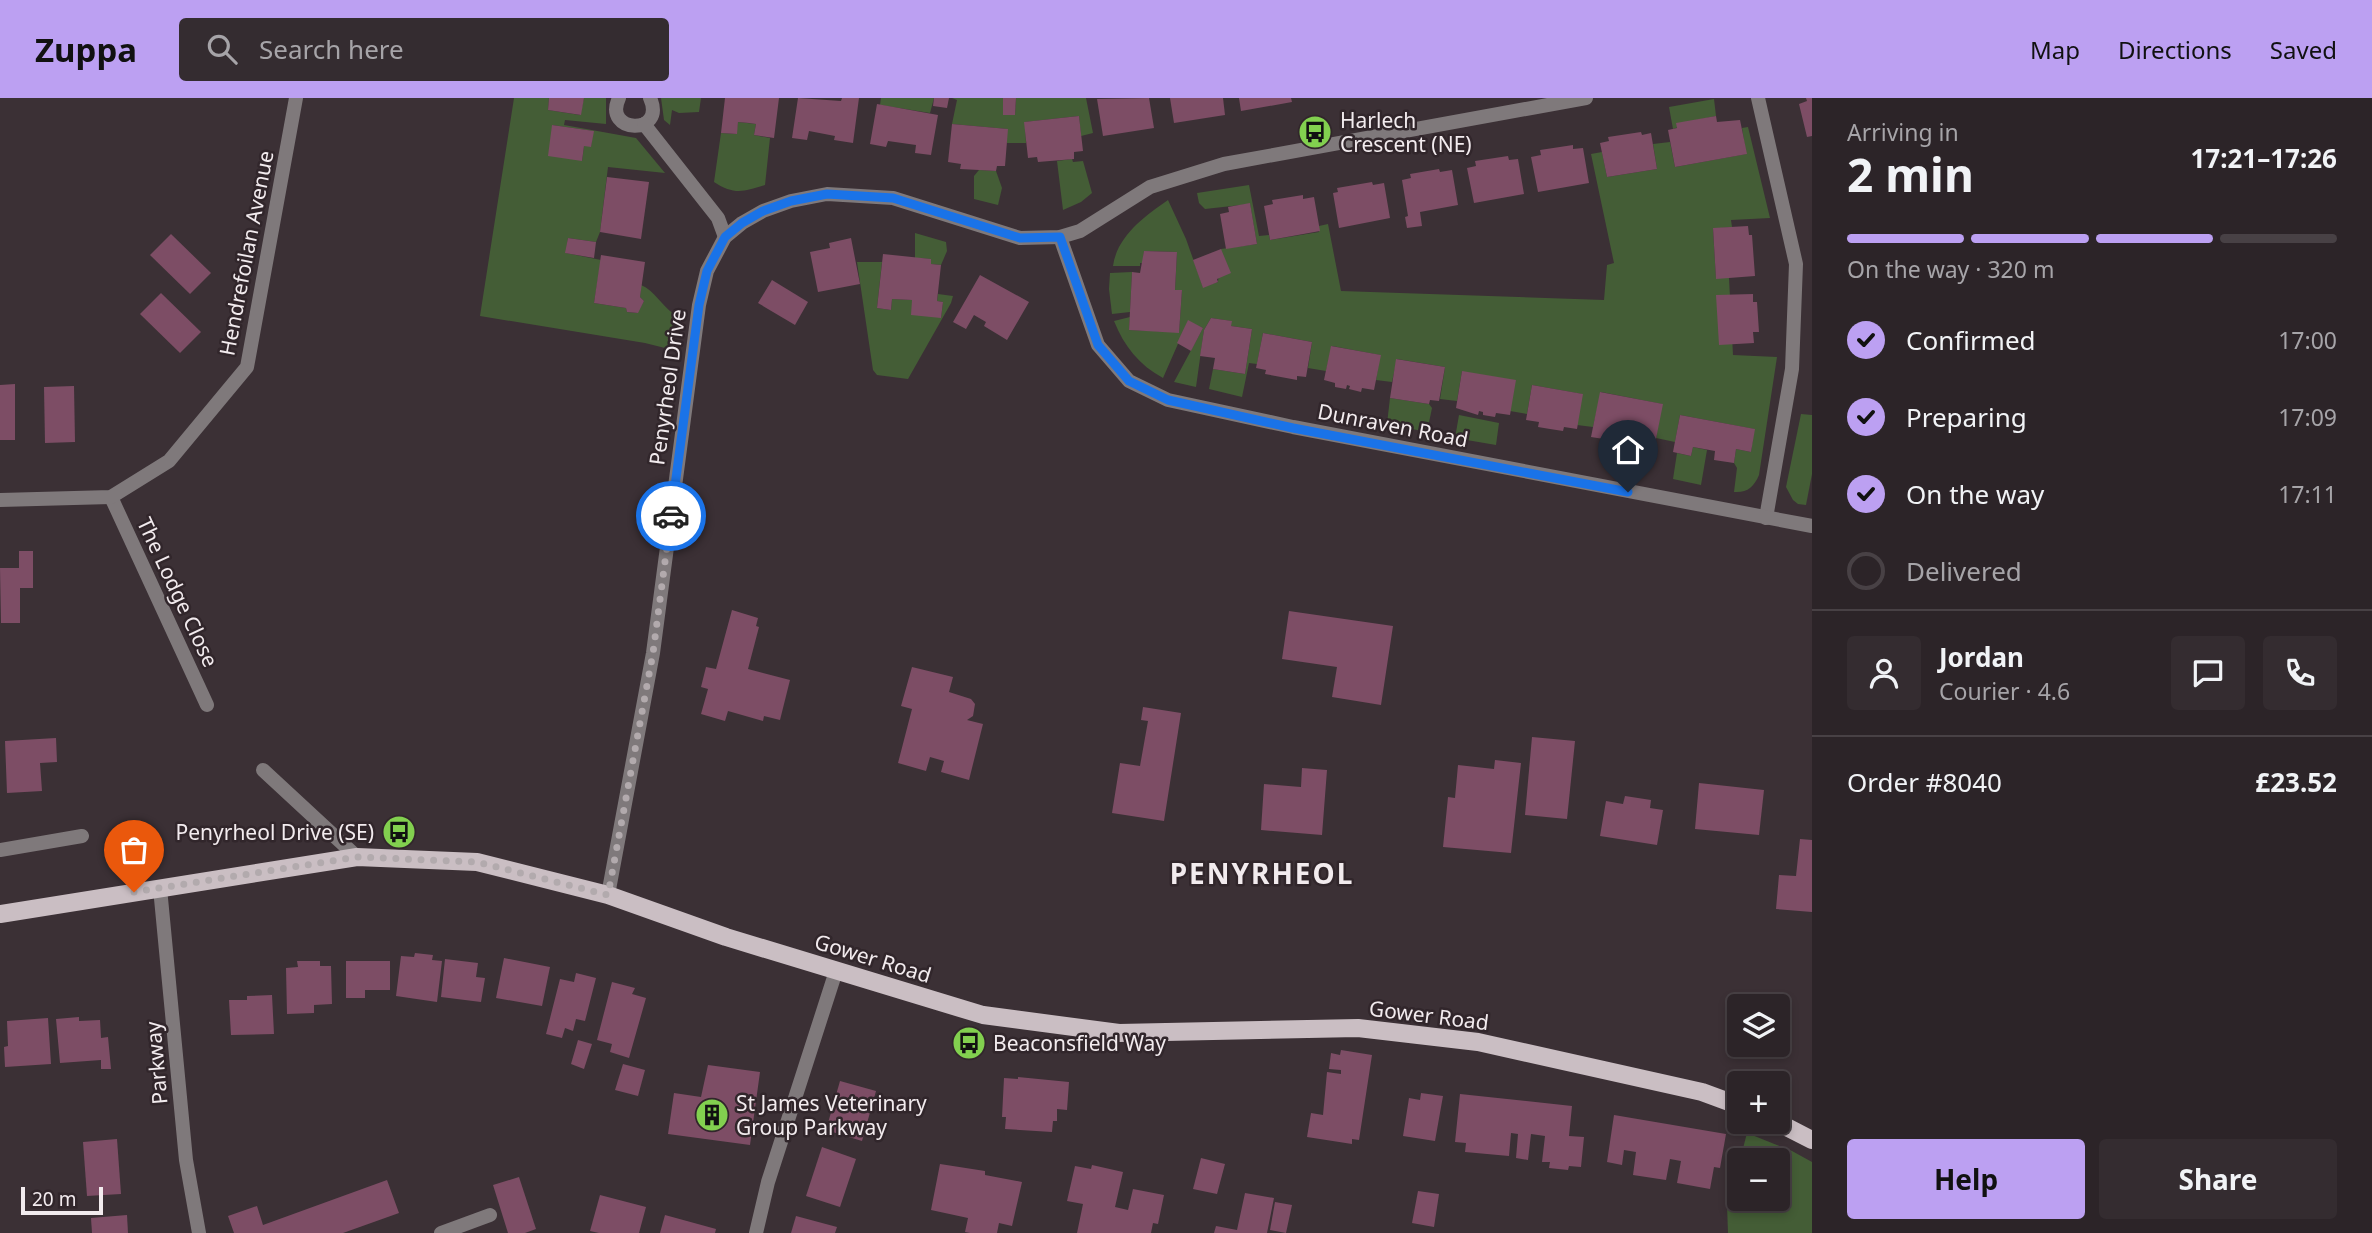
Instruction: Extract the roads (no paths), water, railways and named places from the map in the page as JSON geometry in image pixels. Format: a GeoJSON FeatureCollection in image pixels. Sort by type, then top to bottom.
{"type":"FeatureCollection","features":[{"type":"Feature","properties":{"kind":"main road","name":"Gower Road"},"geometry":{"type":"LineString","coordinates":[[0,914],[357,857],[477,862],[608,895],[713,933],[983,1016],[1119,1033],[1358,1028],[1478,1042],[1702,1092],[1727,1101]]}},
{"type":"Feature","properties":{"kind":"main road"},"geometry":{"type":"LineString","coordinates":[[1790,1129],[1812,1140]]}},
{"type":"Feature","properties":{"kind":"street","name":"Hendrefoilan Avenue"},"geometry":{"type":"LineString","coordinates":[[111,497],[169,461],[247,368],[296,98]]}},
{"type":"Feature","properties":{"kind":"street"},"geometry":{"type":"LineString","coordinates":[[619,98],[616,111],[622,121],[632,126],[645,124],[652,115],[650,98]]}},
{"type":"Feature","properties":{"kind":"street"},"geometry":{"type":"LineString","coordinates":[[1060,237],[1080,231],[1150,187],[1224,164],[1586,98]]}},
{"type":"Feature","properties":{"kind":"street"},"geometry":{"type":"LineString","coordinates":[[1758,98],[1796,264],[1792,369],[1766,518]]}},
{"type":"Feature","properties":{"kind":"street"},"geometry":{"type":"LineString","coordinates":[[645,124],[718,218],[725,237]]}},
{"type":"Feature","properties":{"kind":"street","name":"Penyrheol Drive"},"geometry":{"type":"LineString","coordinates":[[608,895],[653,653],[699,305],[707,271],[725,237],[763,211],[791,201],[827,194],[893,198],[1020,238],[1060,237]]}},
{"type":"Feature","properties":{"kind":"street","name":"Dunraven Road"},"geometry":{"type":"LineString","coordinates":[[1060,237],[1098,345],[1129,381],[1168,400],[1293,428],[1812,526]]}},
{"type":"Feature","properties":{"kind":"street"},"geometry":{"type":"LineString","coordinates":[[0,500],[111,497]]}},
{"type":"Feature","properties":{"kind":"street","name":"The Lodge Close"},"geometry":{"type":"LineString","coordinates":[[111,497],[207,705]]}},
{"type":"Feature","properties":{"kind":"street"},"geometry":{"type":"LineString","coordinates":[[263,770],[357,857]]}},
{"type":"Feature","properties":{"kind":"street"},"geometry":{"type":"LineString","coordinates":[[0,850],[82,836]]}},
{"type":"Feature","properties":{"kind":"street","name":"Parkway"},"geometry":{"type":"LineString","coordinates":[[160,888],[186,1160],[199,1233]]}},
{"type":"Feature","properties":{"kind":"street"},"geometry":{"type":"LineString","coordinates":[[756,1233],[768,1182],[836,971]]}},
{"type":"Feature","properties":{"kind":"street"},"geometry":{"type":"LineString","coordinates":[[442,1233],[490,1215]]}},
{"type":"Feature","properties":{"kind":"place","name":"Harlech Crescent (NE)"},"geometry":{"type":"Point","coordinates":[1315,132]}},
{"type":"Feature","properties":{"kind":"place","name":"Penyrheol Drive (SE)"},"geometry":{"type":"Point","coordinates":[399,832]}},
{"type":"Feature","properties":{"kind":"place","name":"Beaconsfield Way"},"geometry":{"type":"Point","coordinates":[969,1043]}},
{"type":"Feature","properties":{"kind":"place","name":"St James Veterinary Group Parkway"},"geometry":{"type":"Point","coordinates":[712,1115]}},
{"type":"Feature","properties":{"kind":"district","name":"PENYRHEOL"},"geometry":{"type":"Point","coordinates":[1262,873]}}]}
